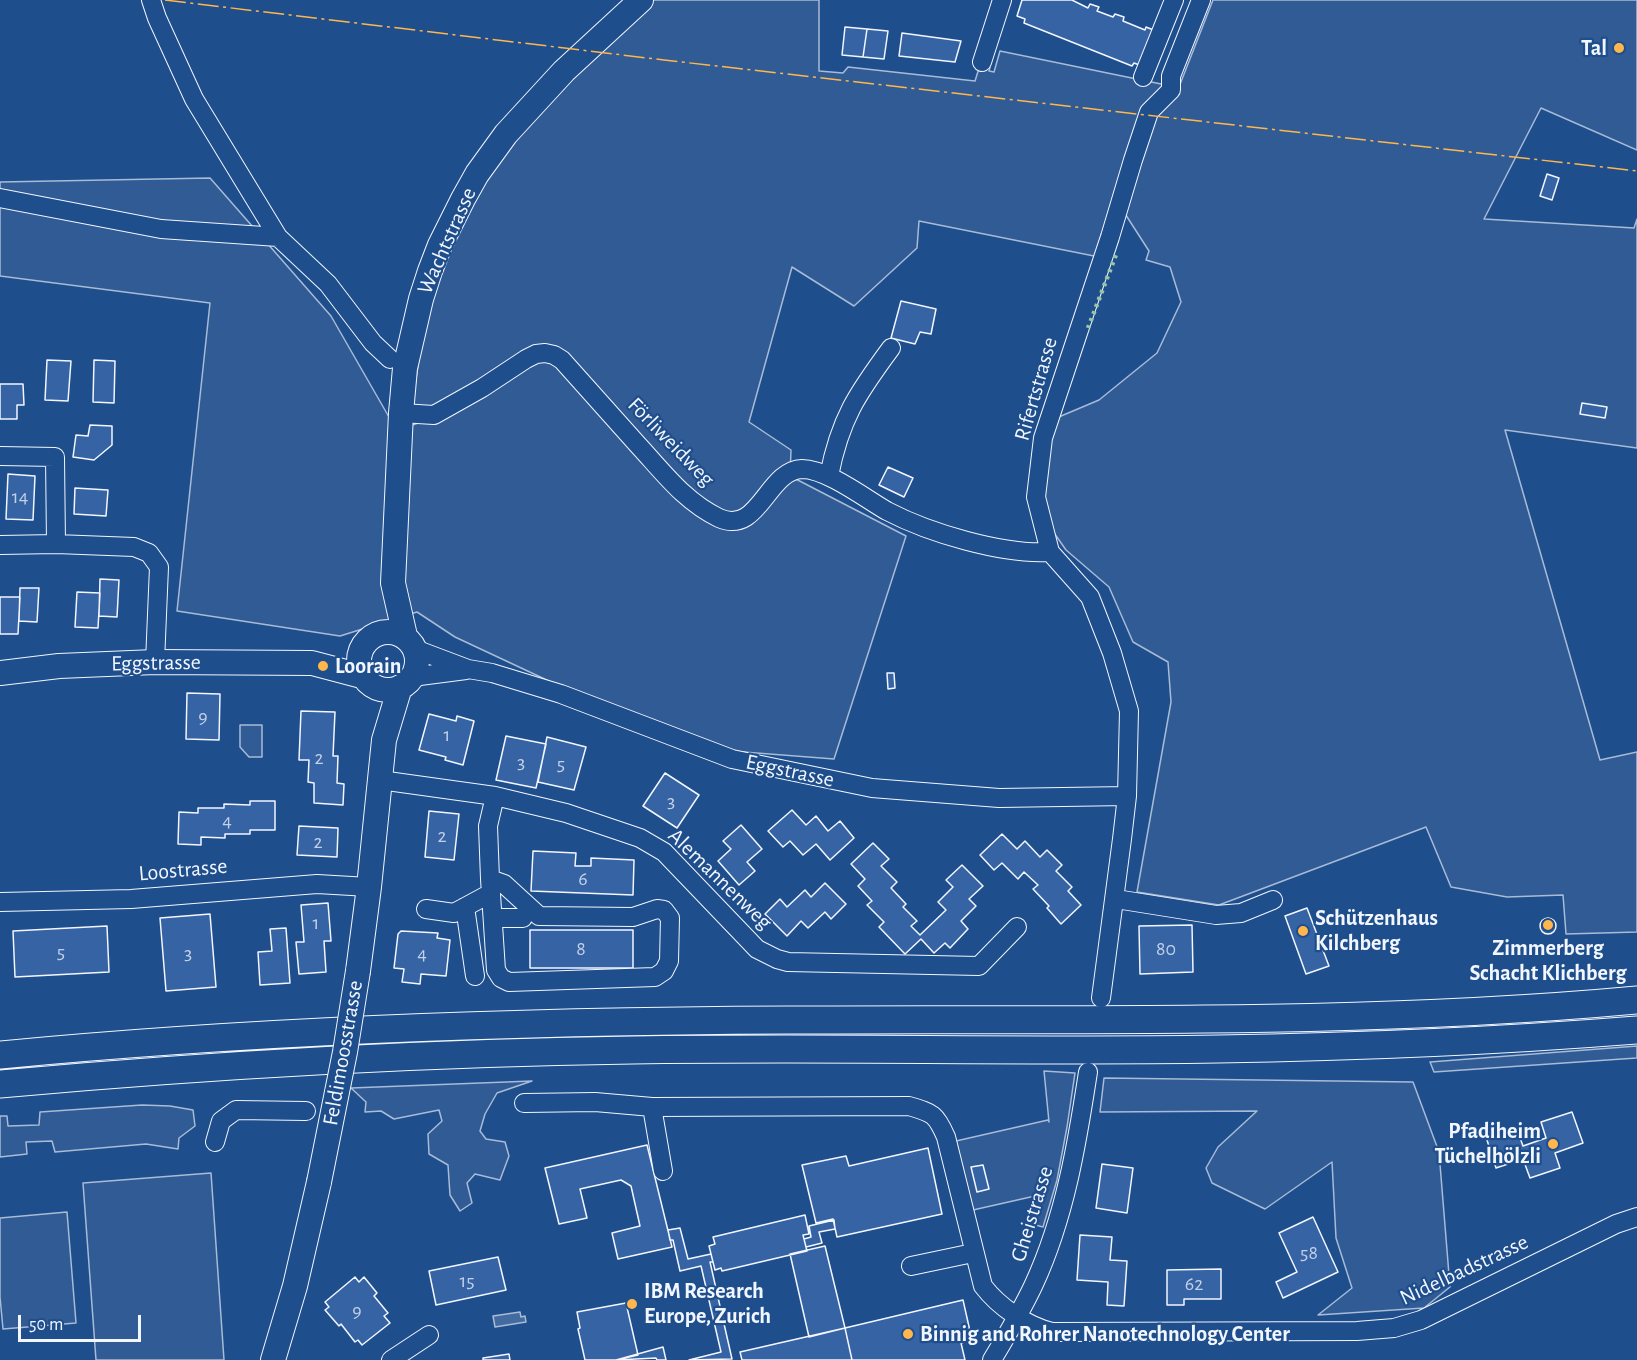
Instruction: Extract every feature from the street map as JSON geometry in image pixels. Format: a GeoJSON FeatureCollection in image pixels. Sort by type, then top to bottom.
{"type":"FeatureCollection","features":[{"type":"Feature","properties":{"kind":"highway"},"geometry":{"type":"LineString","coordinates":[[0,1055],[218,1038],[491,1025],[790,1020],[1279,1019],[1450,1013],[1637,1000]]}},
{"type":"Feature","properties":{"kind":"highway"},"geometry":{"type":"LineString","coordinates":[[0,1084],[232,1065],[477,1054],[731,1049],[1218,1049],[1459,1042],[1637,1030]]}},
{"type":"Feature","properties":{"kind":"main road","name":"Wachtstrasse"},"geometry":{"type":"LineString","coordinates":[[370,641],[393,583],[405,368],[421,299],[441,245],[477,174],[519,118],[641,0]]}},
{"type":"Feature","properties":{"kind":"main road","name":"Wachtstrasse"},"geometry":{"type":"LineString","coordinates":[[393,583],[410,643]]}},
{"type":"Feature","properties":{"kind":"main road"},"geometry":{"type":"LineString","coordinates":[[392,632],[410,643],[418,661],[406,682],[387,690],[370,682],[359,663],[370,641],[392,632]]}},
{"type":"Feature","properties":{"kind":"main road","name":"Eggstrasse"},"geometry":{"type":"LineString","coordinates":[[312,663],[370,641]]}},
{"type":"Feature","properties":{"kind":"main road","name":"Eggstrasse"},"geometry":{"type":"LineString","coordinates":[[0,673],[59,666],[155,662],[312,663],[370,682]]}},
{"type":"Feature","properties":{"kind":"main road","name":"Feldimoosstrasse"},"geometry":{"type":"LineString","coordinates":[[370,682],[384,740]]}},
{"type":"Feature","properties":{"kind":"main road","name":"Feldimoosstrasse"},"geometry":{"type":"LineString","coordinates":[[273,1360],[295,1286],[345,1052],[369,887],[384,740],[406,682]]}},
{"type":"Feature","properties":{"kind":"street"},"geometry":{"type":"LineString","coordinates":[[152,0],[157,18],[194,99],[278,237],[328,284],[373,343],[390,359]]}},
{"type":"Feature","properties":{"kind":"street"},"geometry":{"type":"LineString","coordinates":[[982,62],[1002,0]]}},
{"type":"Feature","properties":{"kind":"street"},"geometry":{"type":"LineString","coordinates":[[1143,78],[1174,0]]}},
{"type":"Feature","properties":{"kind":"street","name":"Rifertstrasse"},"geometry":{"type":"LineString","coordinates":[[1127,796],[1129,711],[1112,653],[1090,597],[1050,552],[1036,497],[1043,438],[1146,120],[1153,106],[1172,90],[1171,76],[1196,2]]}},
{"type":"Feature","properties":{"kind":"street"},"geometry":{"type":"LineString","coordinates":[[0,198],[161,229],[278,237]]}},
{"type":"Feature","properties":{"kind":"street"},"geometry":{"type":"LineString","coordinates":[[829,476],[843,421],[861,389],[891,348]]}},
{"type":"Feature","properties":{"kind":"street","name":"Förliweidweg"},"geometry":{"type":"LineString","coordinates":[[402,413],[434,415],[482,388],[526,359],[545,353],[555,355],[684,496],[719,518],[729,521],[741,520],[752,512],[779,479],[790,471],[804,469],[829,476],[889,512],[928,529],[982,544],[1035,553],[1050,552]]}},
{"type":"Feature","properties":{"kind":"street"},"geometry":{"type":"LineString","coordinates":[[0,456],[55,457],[56,544]]}},
{"type":"Feature","properties":{"kind":"street"},"geometry":{"type":"LineString","coordinates":[[0,545],[56,544],[134,547],[149,553],[159,567],[155,662]]}},
{"type":"Feature","properties":{"kind":"street","name":"Eggstrasse"},"geometry":{"type":"LineString","coordinates":[[410,643],[468,669],[492,673],[561,694],[732,759],[872,788],[999,798],[1127,796]]}},
{"type":"Feature","properties":{"kind":"street","name":"Eggstrasse"},"geometry":{"type":"LineString","coordinates":[[406,682],[468,669]]}},
{"type":"Feature","properties":{"kind":"street","name":"Alemannenweg"},"geometry":{"type":"LineString","coordinates":[[380,780],[495,796],[566,813],[640,838],[664,852],[757,950],[788,962],[979,966],[1017,927]]}},
{"type":"Feature","properties":{"kind":"street"},"geometry":{"type":"LineString","coordinates":[[426,909],[454,913],[465,907],[490,886],[504,884],[539,916],[633,917],[657,909],[664,910],[670,918],[669,962],[664,970],[655,977],[509,982],[501,978],[496,970],[490,886],[488,826],[495,796]]}},
{"type":"Feature","properties":{"kind":"street"},"geometry":{"type":"LineString","coordinates":[[1101,998],[1116,899],[1127,796]]}},
{"type":"Feature","properties":{"kind":"street","name":"Loostrasse"},"geometry":{"type":"LineString","coordinates":[[0,902],[131,899],[317,884],[369,887]]}},
{"type":"Feature","properties":{"kind":"street"},"geometry":{"type":"LineString","coordinates":[[1116,899],[1216,915],[1241,913],[1273,900]]}},
{"type":"Feature","properties":{"kind":"street"},"geometry":{"type":"LineString","coordinates":[[465,907],[475,976]]}},
{"type":"Feature","properties":{"kind":"street"},"geometry":{"type":"LineString","coordinates":[[493,918],[523,918]]}},
{"type":"Feature","properties":{"kind":"street","name":"Gheistrasse"},"geometry":{"type":"LineString","coordinates":[[992,1360],[1042,1265],[1059,1214],[1073,1162],[1088,1072]]}},
{"type":"Feature","properties":{"kind":"street","name":"Nidelbadstrasse"},"geometry":{"type":"LineString","coordinates":[[524,1103],[595,1102],[652,1107],[909,1106],[926,1111],[938,1119],[946,1137],[982,1286],[1017,1316],[1036,1327],[1052,1332],[1357,1331],[1394,1328],[1421,1320],[1616,1224],[1637,1217]]}},
{"type":"Feature","properties":{"kind":"street"},"geometry":{"type":"LineString","coordinates":[[652,1107],[663,1171]]}},
{"type":"Feature","properties":{"kind":"street"},"geometry":{"type":"LineString","coordinates":[[215,1142],[221,1120],[236,1110],[306,1111]]}},
{"type":"Feature","properties":{"kind":"street"},"geometry":{"type":"LineString","coordinates":[[911,1266],[973,1253]]}},
{"type":"Feature","properties":{"kind":"street"},"geometry":{"type":"LineString","coordinates":[[391,1360],[429,1335]]}},
{"type":"Feature","properties":{"kind":"shaded area"},"geometry":{"type":"Polygon","coordinates":[[[653,0],[819,0],[819,71],[843,73],[848,67],[975,81],[980,65],[990,67],[989,71],[994,72],[1000,51],[1166,85],[1099,257],[919,221],[917,248],[854,306],[792,267],[749,422],[791,450],[790,476],[906,536],[834,759],[692,748],[455,637],[417,612],[340,636],[177,611],[210,303],[0,276],[0,182],[210,178],[331,316],[397,431],[418,423],[413,399],[426,313],[462,219],[517,134],[653,0]]]}},
{"type":"Feature","properties":{"kind":"shaded area"},"geometry":{"type":"Polygon","coordinates":[[[1213,0],[1637,0],[1637,150],[1541,108],[1484,219],[1634,228],[1637,219],[1637,448],[1505,430],[1600,760],[1637,752],[1637,932],[1566,934],[1563,895],[1507,897],[1451,887],[1426,827],[1219,905],[1137,892],[1171,702],[1168,662],[1133,642],[1109,587],[1066,550],[1052,530],[1043,498],[1054,419],[1099,400],[1157,353],[1181,302],[1170,267],[1146,260],[1149,251],[1122,209],[1147,130],[1179,87],[1213,0]]]}},
{"type":"Feature","properties":{"kind":"shaded area"},"geometry":{"type":"Polygon","coordinates":[[[240,725],[262,725],[262,757],[249,757],[240,747],[240,725]]]}},
{"type":"Feature","properties":{"kind":"shaded area"},"geometry":{"type":"Polygon","coordinates":[[[1637,1046],[1637,1058],[1434,1072],[1430,1062],[1637,1046]]]}},
{"type":"Feature","properties":{"kind":"shaded area"},"geometry":{"type":"Polygon","coordinates":[[[1044,1071],[1075,1073],[1057,1180],[1043,1227],[1028,1223],[1035,1196],[973,1210],[956,1141],[1048,1120],[1049,1122],[1044,1071]]]}},
{"type":"Feature","properties":{"kind":"shaded area"},"geometry":{"type":"Polygon","coordinates":[[[1104,1078],[1413,1082],[1439,1152],[1450,1287],[1424,1308],[1318,1315],[1352,1288],[1336,1238],[1332,1162],[1265,1209],[1212,1183],[1206,1168],[1218,1147],[1257,1111],[1100,1112],[1104,1078]]]}},
{"type":"Feature","properties":{"kind":"shaded area"},"geometry":{"type":"Polygon","coordinates":[[[532,1081],[497,1093],[485,1114],[480,1131],[486,1139],[505,1142],[509,1156],[500,1180],[475,1174],[467,1183],[472,1203],[460,1211],[450,1195],[448,1165],[429,1154],[428,1134],[442,1121],[439,1110],[394,1119],[381,1111],[365,1112],[366,1102],[351,1088],[532,1081]]]}},
{"type":"Feature","properties":{"kind":"shaded area"},"geometry":{"type":"Polygon","coordinates":[[[142,1105],[193,1110],[195,1126],[179,1138],[178,1149],[146,1144],[55,1152],[52,1141],[26,1142],[27,1154],[0,1157],[0,1116],[7,1116],[8,1126],[39,1125],[40,1112],[142,1105]]]}},
{"type":"Feature","properties":{"kind":"shaded area"},"geometry":{"type":"Polygon","coordinates":[[[211,1173],[224,1360],[96,1360],[83,1183],[211,1173]]]}},
{"type":"Feature","properties":{"kind":"shaded area"},"geometry":{"type":"Polygon","coordinates":[[[67,1212],[76,1323],[3,1329],[0,1297],[0,1218],[67,1212]]]}},
{"type":"Feature","properties":{"kind":"shaded area"},"geometry":{"type":"Polygon","coordinates":[[[520,1312],[521,1317],[525,1316],[526,1322],[495,1327],[493,1316],[520,1312]]]}},
{"type":"Feature","properties":{"kind":"building"},"geometry":{"type":"Polygon","coordinates":[[[1022,0],[1072,0],[1088,8],[1090,4],[1099,7],[1097,11],[1113,17],[1115,14],[1124,17],[1123,21],[1145,30],[1146,27],[1156,31],[1142,66],[1134,63],[1132,66],[1024,23],[1025,19],[1017,16],[1022,0]]]}},
{"type":"Feature","properties":{"kind":"building"},"geometry":{"type":"Polygon","coordinates":[[[845,27],[867,29],[863,57],[842,55],[845,27]]]}},
{"type":"Feature","properties":{"kind":"building"},"geometry":{"type":"Polygon","coordinates":[[[867,29],[888,31],[884,59],[863,57],[867,29]]]}},
{"type":"Feature","properties":{"kind":"building"},"geometry":{"type":"Polygon","coordinates":[[[902,33],[961,41],[955,62],[899,56],[902,33]]]}},
{"type":"Feature","properties":{"kind":"building"},"geometry":{"type":"Polygon","coordinates":[[[1547,174],[1559,178],[1552,200],[1540,196],[1547,174]]]}},
{"type":"Feature","properties":{"kind":"building"},"geometry":{"type":"Polygon","coordinates":[[[901,301],[936,309],[931,334],[920,332],[915,344],[891,338],[901,301]]]}},
{"type":"Feature","properties":{"kind":"building"},"geometry":{"type":"Polygon","coordinates":[[[47,360],[71,361],[68,401],[45,400],[47,360]]]}},
{"type":"Feature","properties":{"kind":"building"},"geometry":{"type":"Polygon","coordinates":[[[94,360],[115,361],[114,403],[93,402],[94,360]]]}},
{"type":"Feature","properties":{"kind":"building"},"geometry":{"type":"Polygon","coordinates":[[[0,384],[23,384],[24,405],[17,405],[17,419],[0,419],[0,384]]]}},
{"type":"Feature","properties":{"kind":"building"},"geometry":{"type":"Polygon","coordinates":[[[1582,403],[1607,407],[1605,418],[1580,414],[1582,403]]]}},
{"type":"Feature","properties":{"kind":"building"},"geometry":{"type":"Polygon","coordinates":[[[90,425],[112,426],[112,445],[94,460],[73,457],[76,435],[88,436],[90,425]]]}},
{"type":"Feature","properties":{"kind":"building"},"geometry":{"type":"Polygon","coordinates":[[[888,467],[913,478],[904,497],[879,485],[888,467]]]}},
{"type":"Feature","properties":{"kind":"building"},"geometry":{"type":"Polygon","coordinates":[[[8,474],[35,476],[33,520],[6,519],[8,474]]]}},
{"type":"Feature","properties":{"kind":"building"},"geometry":{"type":"Polygon","coordinates":[[[75,488],[108,490],[106,516],[74,514],[75,488]]]}},
{"type":"Feature","properties":{"kind":"building"},"geometry":{"type":"Polygon","coordinates":[[[100,579],[119,580],[117,617],[99,616],[100,579]]]}},
{"type":"Feature","properties":{"kind":"building"},"geometry":{"type":"Polygon","coordinates":[[[20,588],[39,588],[37,622],[19,621],[20,588]]]}},
{"type":"Feature","properties":{"kind":"building"},"geometry":{"type":"Polygon","coordinates":[[[77,592],[100,593],[98,628],[75,627],[77,592]]]}},
{"type":"Feature","properties":{"kind":"building"},"geometry":{"type":"Polygon","coordinates":[[[0,597],[20,597],[18,634],[0,634],[0,597]]]}},
{"type":"Feature","properties":{"kind":"building"},"geometry":{"type":"Polygon","coordinates":[[[887,673],[894,673],[895,688],[888,689],[887,673]]]}},
{"type":"Feature","properties":{"kind":"building"},"geometry":{"type":"Polygon","coordinates":[[[187,693],[220,694],[219,740],[186,739],[187,693]]]}},
{"type":"Feature","properties":{"kind":"building"},"geometry":{"type":"Polygon","coordinates":[[[301,711],[335,712],[333,756],[338,756],[337,783],[344,784],[343,805],[314,803],[314,783],[308,782],[309,760],[299,760],[301,711]]]}},
{"type":"Feature","properties":{"kind":"building"},"geometry":{"type":"Polygon","coordinates":[[[429,714],[456,721],[457,716],[474,721],[463,765],[445,760],[446,757],[419,750],[429,714]]]}},
{"type":"Feature","properties":{"kind":"building"},"geometry":{"type":"Polygon","coordinates":[[[506,736],[546,744],[536,788],[496,780],[506,736]]]}},
{"type":"Feature","properties":{"kind":"building"},"geometry":{"type":"Polygon","coordinates":[[[547,737],[586,747],[574,790],[538,782],[547,737]]]}},
{"type":"Feature","properties":{"kind":"building"},"geometry":{"type":"Polygon","coordinates":[[[665,773],[699,795],[677,828],[643,806],[665,773]]]}},
{"type":"Feature","properties":{"kind":"building"},"geometry":{"type":"Polygon","coordinates":[[[250,801],[275,801],[275,830],[250,830],[250,834],[225,834],[225,838],[201,837],[201,845],[178,844],[179,812],[198,813],[198,808],[224,808],[224,804],[250,805],[250,801]]]}},
{"type":"Feature","properties":{"kind":"building"},"geometry":{"type":"Polygon","coordinates":[[[792,810],[806,825],[816,816],[828,831],[840,821],[854,838],[830,860],[816,844],[803,855],[790,841],[783,847],[768,831],[792,810]]]}},
{"type":"Feature","properties":{"kind":"building"},"geometry":{"type":"Polygon","coordinates":[[[429,811],[459,814],[454,860],[425,857],[429,811]]]}},
{"type":"Feature","properties":{"kind":"building"},"geometry":{"type":"Polygon","coordinates":[[[741,825],[762,849],[747,862],[755,871],[739,885],[718,861],[731,849],[723,841],[741,825]]]}},
{"type":"Feature","properties":{"kind":"building"},"geometry":{"type":"Polygon","coordinates":[[[299,826],[338,828],[337,857],[297,855],[299,826]]]}},
{"type":"Feature","properties":{"kind":"building"},"geometry":{"type":"Polygon","coordinates":[[[1002,834],[1017,849],[1025,841],[1040,857],[1047,850],[1062,865],[1056,871],[1072,887],[1068,891],[1081,905],[1061,924],[1047,908],[1049,906],[1033,889],[1038,885],[1024,872],[1018,879],[1002,863],[994,870],[980,855],[1002,834]]]}},
{"type":"Feature","properties":{"kind":"building"},"geometry":{"type":"Polygon","coordinates":[[[873,843],[889,859],[881,866],[897,882],[891,888],[906,904],[903,907],[917,921],[911,926],[920,935],[946,910],[938,902],[953,887],[946,880],[962,865],[983,886],[969,899],[976,906],[961,921],[968,929],[950,948],[945,943],[934,953],[921,939],[905,954],[879,927],[884,922],[867,905],[872,901],[858,886],[865,879],[851,864],[873,843]]]}},
{"type":"Feature","properties":{"kind":"building"},"geometry":{"type":"Polygon","coordinates":[[[533,851],[576,853],[575,866],[591,866],[591,858],[634,860],[633,895],[531,891],[533,851]]]}},
{"type":"Feature","properties":{"kind":"building"},"geometry":{"type":"Polygon","coordinates":[[[825,883],[846,904],[831,919],[825,912],[808,928],[801,921],[787,936],[765,914],[780,899],[787,907],[805,890],[811,897],[825,883]]]}},
{"type":"Feature","properties":{"kind":"building"},"geometry":{"type":"Polygon","coordinates":[[[328,903],[331,941],[324,941],[326,972],[299,974],[296,942],[304,942],[301,905],[328,903]]]}},
{"type":"Feature","properties":{"kind":"building","name":"Schützenhaus Kilchberg"},"geometry":{"type":"Polygon","coordinates":[[[1307,908],[1329,966],[1306,974],[1285,916],[1307,908]]]}},
{"type":"Feature","properties":{"kind":"building"},"geometry":{"type":"Polygon","coordinates":[[[210,914],[216,987],[166,991],[160,918],[210,914]]]}},
{"type":"Feature","properties":{"kind":"building","name":"Zimmerberg Schacht Klichberg"},"geometry":{"type":"Polygon","coordinates":[[[1545,918],[1551,918],[1556,926],[1554,932],[1545,934],[1540,929],[1540,923],[1545,918]]]}},
{"type":"Feature","properties":{"kind":"building"},"geometry":{"type":"Polygon","coordinates":[[[1192,925],[1193,972],[1140,974],[1139,926],[1192,925]]]}},
{"type":"Feature","properties":{"kind":"building"},"geometry":{"type":"Polygon","coordinates":[[[107,926],[109,972],[15,977],[13,931],[107,926]]]}},
{"type":"Feature","properties":{"kind":"building"},"geometry":{"type":"Polygon","coordinates":[[[286,928],[290,983],[260,985],[258,952],[272,951],[270,929],[286,928]]]}},
{"type":"Feature","properties":{"kind":"building"},"geometry":{"type":"Polygon","coordinates":[[[530,930],[633,930],[633,968],[530,968],[530,930]]]}},
{"type":"Feature","properties":{"kind":"building"},"geometry":{"type":"Polygon","coordinates":[[[401,931],[438,933],[437,938],[450,940],[446,976],[421,974],[420,984],[402,982],[404,969],[394,968],[398,934],[401,931]]]}},
{"type":"Feature","properties":{"kind":"building","name":"Pfadiheim Tüchelhölzli"},"geometry":{"type":"Polygon","coordinates":[[[1572,1112],[1583,1143],[1555,1153],[1560,1168],[1530,1178],[1523,1159],[1496,1168],[1486,1137],[1516,1127],[1523,1146],[1546,1138],[1541,1122],[1572,1112]]]}},
{"type":"Feature","properties":{"kind":"building"},"geometry":{"type":"Polygon","coordinates":[[[647,1145],[672,1247],[618,1259],[612,1233],[640,1226],[631,1186],[621,1180],[580,1189],[587,1218],[559,1224],[545,1168],[647,1145]]]}},
{"type":"Feature","properties":{"kind":"building"},"geometry":{"type":"Polygon","coordinates":[[[928,1148],[942,1214],[837,1237],[833,1219],[816,1223],[802,1165],[846,1156],[849,1166],[928,1148]]]}},
{"type":"Feature","properties":{"kind":"building"},"geometry":{"type":"Polygon","coordinates":[[[1102,1164],[1133,1168],[1127,1213],[1096,1208],[1102,1164]]]}},
{"type":"Feature","properties":{"kind":"building"},"geometry":{"type":"Polygon","coordinates":[[[983,1165],[989,1189],[977,1192],[971,1167],[983,1165]]]}},
{"type":"Feature","properties":{"kind":"building"},"geometry":{"type":"Polygon","coordinates":[[[805,1215],[809,1234],[803,1235],[807,1251],[722,1271],[721,1268],[715,1270],[709,1246],[715,1244],[713,1237],[805,1215]]]}},
{"type":"Feature","properties":{"kind":"building"},"geometry":{"type":"Polygon","coordinates":[[[1313,1217],[1338,1272],[1283,1298],[1276,1282],[1297,1272],[1279,1233],[1313,1217]]]}},
{"type":"Feature","properties":{"kind":"building"},"geometry":{"type":"Polygon","coordinates":[[[834,1220],[835,1229],[819,1232],[822,1243],[806,1247],[804,1239],[811,1237],[809,1226],[834,1220]]]}},
{"type":"Feature","properties":{"kind":"building"},"geometry":{"type":"Polygon","coordinates":[[[680,1228],[688,1259],[711,1254],[713,1262],[710,1262],[732,1359],[689,1360],[721,1352],[701,1266],[680,1271],[673,1240],[670,1240],[668,1230],[680,1228]]]}},
{"type":"Feature","properties":{"kind":"building"},"geometry":{"type":"Polygon","coordinates":[[[1080,1235],[1112,1237],[1110,1260],[1127,1261],[1124,1306],[1107,1305],[1108,1282],[1077,1280],[1080,1235]]]}},
{"type":"Feature","properties":{"kind":"building"},"geometry":{"type":"Polygon","coordinates":[[[825,1246],[845,1328],[809,1337],[790,1254],[825,1246]]]}},
{"type":"Feature","properties":{"kind":"building"},"geometry":{"type":"Polygon","coordinates":[[[498,1257],[506,1290],[436,1305],[429,1271],[498,1257]]]}},
{"type":"Feature","properties":{"kind":"building"},"geometry":{"type":"Polygon","coordinates":[[[1221,1269],[1221,1299],[1184,1299],[1184,1305],[1167,1305],[1167,1270],[1221,1269]]]}},
{"type":"Feature","properties":{"kind":"building"},"geometry":{"type":"Polygon","coordinates":[[[355,1277],[359,1282],[364,1277],[377,1293],[374,1296],[388,1313],[384,1316],[390,1323],[362,1345],[358,1340],[355,1342],[341,1324],[339,1326],[325,1310],[329,1307],[325,1302],[355,1277]]]}},
{"type":"Feature","properties":{"kind":"building","name":"Binnig and Rohrer Nanotechnology Center"},"geometry":{"type":"Polygon","coordinates":[[[963,1300],[972,1340],[961,1343],[965,1360],[852,1360],[845,1328],[963,1300]]]}},
{"type":"Feature","properties":{"kind":"building"},"geometry":{"type":"Polygon","coordinates":[[[626,1303],[638,1355],[616,1360],[585,1360],[578,1329],[580,1328],[577,1312],[626,1303]]]}},
{"type":"Feature","properties":{"kind":"building"},"geometry":{"type":"Polygon","coordinates":[[[845,1328],[852,1360],[742,1360],[740,1352],[845,1328]]]}},
{"type":"Feature","properties":{"kind":"building"},"geometry":{"type":"Polygon","coordinates":[[[663,1347],[666,1360],[656,1358],[616,1360],[663,1347]]]}},
{"type":"Feature","properties":{"kind":"building"},"geometry":{"type":"Polygon","coordinates":[[[509,1354],[510,1360],[483,1360],[483,1358],[509,1354]]]}},
{"type":"Feature","properties":{"kind":"hedge"},"geometry":{"type":"LineString","coordinates":[[1088,328],[1117,252]]}},
{"type":"Feature","properties":{"kind":"power"},"geometry":{"type":"LineString","coordinates":[[165,0],[664,60],[1637,171]]}},
{"type":"Feature","properties":{"kind":"place","name":"Tal"},"geometry":{"type":"Point","coordinates":[1619,48]}},
{"type":"Feature","properties":{"kind":"place","name":"Loorain"},"geometry":{"type":"Point","coordinates":[323,666]}},
{"type":"Feature","properties":{"kind":"place","name":"Zimmerberg Schacht Klichberg"},"geometry":{"type":"Point","coordinates":[1548,925]}},
{"type":"Feature","properties":{"kind":"place","name":"Schützenhaus Kilchberg"},"geometry":{"type":"Point","coordinates":[1303,931]}},
{"type":"Feature","properties":{"kind":"place","name":"Pfadiheim Tüchelhölzli"},"geometry":{"type":"Point","coordinates":[1553,1144]}},
{"type":"Feature","properties":{"kind":"place","name":"IBM Research Europe, Zurich"},"geometry":{"type":"Point","coordinates":[632,1304]}},
{"type":"Feature","properties":{"kind":"place","name":"Binnig and Rohrer Nanotechnology Center"},"geometry":{"type":"Point","coordinates":[908,1334]}}]}
